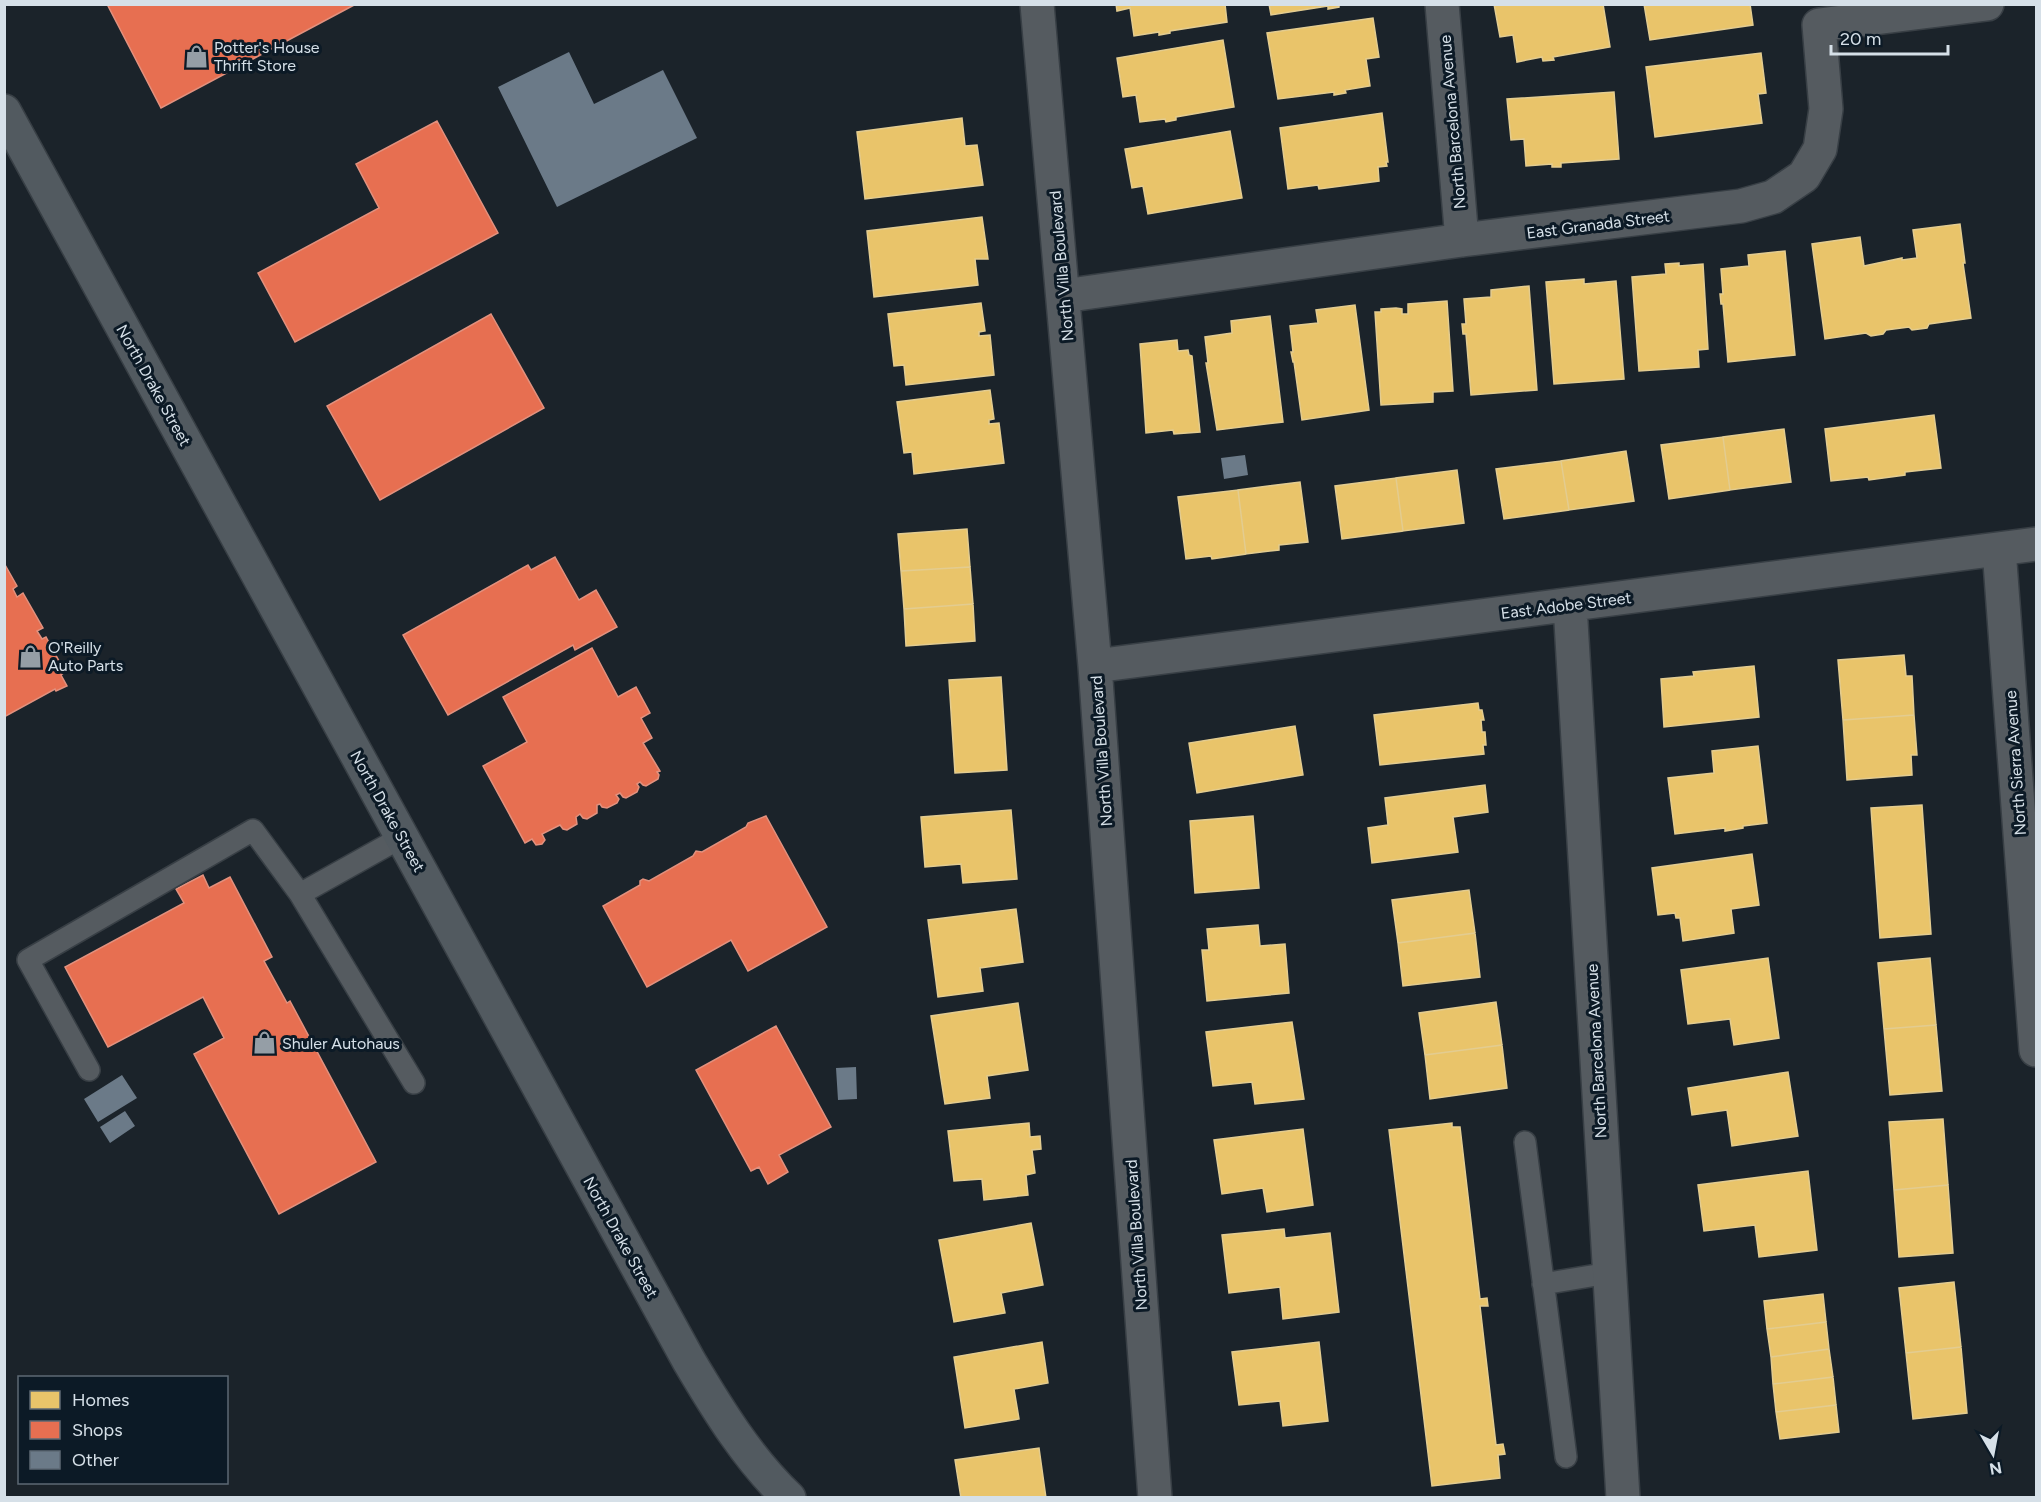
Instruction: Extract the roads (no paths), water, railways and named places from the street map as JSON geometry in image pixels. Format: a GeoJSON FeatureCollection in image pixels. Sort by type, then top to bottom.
{"type":"FeatureCollection","features":[{"type":"Feature","properties":{"kind":"street","name":"North Villa Boulevard"},"geometry":{"type":"LineString","coordinates":[[1037,4],[1095,666],[1155,1497]]}},
{"type":"Feature","properties":{"kind":"street","name":"North Barcelona Avenue"},"geometry":{"type":"LineString","coordinates":[[1442,4],[1462,240]]}},
{"type":"Feature","properties":{"kind":"street","name":"East Granada Street"},"geometry":{"type":"LineString","coordinates":[[1064,296],[1462,240],[1741,206],[1773,197],[1804,176],[1820,149],[1826,109],[1818,15],[1987,4]]}},
{"type":"Feature","properties":{"kind":"street","name":"North Drake Street"},"geometry":{"type":"LineString","coordinates":[[4,111],[689,1361],[726,1421],[752,1457],[789,1497]]}},
{"type":"Feature","properties":{"kind":"street","name":"East Adobe Street"},"geometry":{"type":"LineString","coordinates":[[1095,666],[2037,544]]}},
{"type":"Feature","properties":{"kind":"street","name":"North Sierra Avenue"},"geometry":{"type":"LineString","coordinates":[[1999,549],[2037,1050]]}},
{"type":"Feature","properties":{"kind":"street","name":"North Barcelona Avenue"},"geometry":{"type":"LineString","coordinates":[[1570,605],[1623,1497]]}},
{"type":"Feature","properties":{"kind":"lane"},"geometry":{"type":"LineString","coordinates":[[89,1070],[27,960],[253,830],[300,894],[414,1083]]}},
{"type":"Feature","properties":{"kind":"lane"},"geometry":{"type":"LineString","coordinates":[[300,894],[402,837]]}},
{"type":"Feature","properties":{"kind":"lane"},"geometry":{"type":"LineString","coordinates":[[1525,1142],[1566,1457]]}},
{"type":"Feature","properties":{"kind":"lane"},"geometry":{"type":"LineString","coordinates":[[1543,1284],[1609,1273]]}},
{"type":"Feature","properties":{"kind":"place","name":"Potter's House Thrift Store"},"geometry":{"type":"Point","coordinates":[196,56]}},
{"type":"Feature","properties":{"kind":"place","name":"O'Reilly Auto Parts"},"geometry":{"type":"Point","coordinates":[30,656]}},
{"type":"Feature","properties":{"kind":"place","name":"Shuler Autohaus"},"geometry":{"type":"Point","coordinates":[264,1043]}}]}
